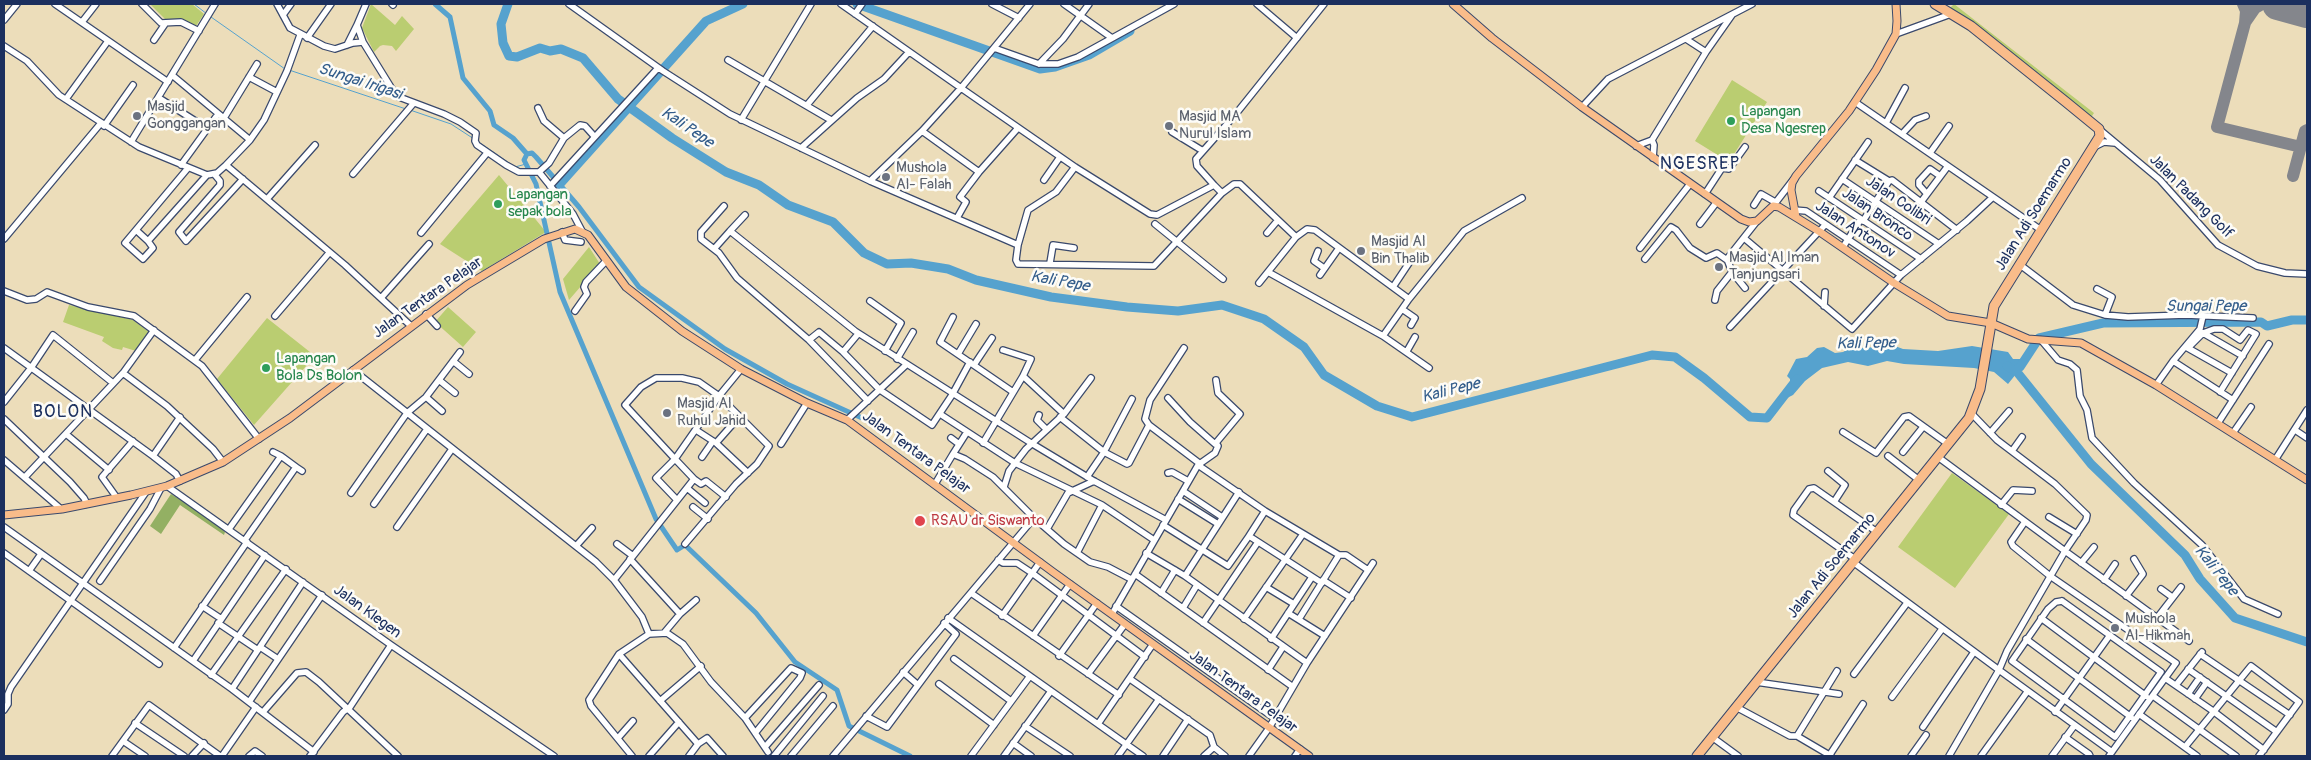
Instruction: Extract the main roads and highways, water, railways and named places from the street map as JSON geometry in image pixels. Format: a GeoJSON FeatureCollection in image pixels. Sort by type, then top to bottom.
{"type":"FeatureCollection","features":[{"type":"Feature","properties":{"kind":"highway"},"geometry":{"type":"LineString","coordinates":[[1935,4],[1971,26],[2084,116]]}},
{"type":"Feature","properties":{"kind":"highway","name":"Jalan Adi Soemarmo"},"geometry":{"type":"LineString","coordinates":[[1697,756],[1972,414],[1980,389],[1994,306],[2102,134],[2084,116]]}},
{"type":"Feature","properties":{"kind":"highway","name":"Jalan Adi Soemarmo"},"geometry":{"type":"LineString","coordinates":[[2084,116],[2092,129],[2092,149]]}},
{"type":"Feature","properties":{"kind":"main road"},"geometry":{"type":"LineString","coordinates":[[1453,4],[1492,38],[1582,107],[1690,184],[1746,221],[1757,221],[1774,204],[1795,213],[1894,283],[1948,316],[1991,323],[2028,339],[2081,343],[2156,385],[2307,480]]}},
{"type":"Feature","properties":{"kind":"main road"},"geometry":{"type":"LineString","coordinates":[[1795,213],[1791,190],[1796,176],[1855,102],[1888,48],[1896,34],[1896,4]]}},
{"type":"Feature","properties":{"kind":"main road","name":"Jalan Tentara Pelajar"},"geometry":{"type":"LineString","coordinates":[[4,515],[61,510],[146,492],[180,481],[223,462],[259,439],[467,285],[544,239],[573,229],[588,235],[626,287],[642,302],[741,369],[807,403],[851,416],[935,484],[1040,562],[1309,756]]}},
{"type":"Feature","properties":{"kind":"water"},"geometry":{"type":"Polygon","coordinates":[[[1854,346],[1859,348],[1895,346],[1903,349],[1938,351],[1972,346],[2008,352],[2013,359],[2028,359],[2008,384],[1994,372],[1974,368],[1904,364],[1887,361],[1868,366],[1848,362],[1822,368],[1805,381],[1793,395],[1787,398],[1790,379],[1787,376],[1796,359],[1807,357],[1817,348],[1824,347],[1835,353],[1843,352],[1854,346]]]}},
{"type":"Feature","properties":{"kind":"waterway","name":"Sungai Irigasi"},"geometry":{"type":"LineString","coordinates":[[194,4],[207,14]]}},
{"type":"Feature","properties":{"kind":"waterway"},"geometry":{"type":"LineString","coordinates":[[435,4],[450,17],[463,78],[490,111],[494,125],[513,138],[527,154],[532,153],[536,157],[579,207],[639,287],[725,349],[787,384],[862,418]]}},
{"type":"Feature","properties":{"kind":"waterway","name":"Kali Pepe"},"geometry":{"type":"LineString","coordinates":[[508,4],[501,24],[503,43],[509,56],[517,57],[540,48],[550,51],[561,49],[583,58],[618,99],[672,138],[726,172],[759,185],[788,205],[833,222],[864,253],[887,264],[911,263],[948,269],[976,280],[1051,297],[1127,307],[1178,311],[1222,305],[1264,319],[1304,347],[1324,375],[1377,406],[1412,417],[1652,355],[1675,357],[1704,378],[1750,417],[1767,418],[1797,379]]}},
{"type":"Feature","properties":{"kind":"waterway"},"geometry":{"type":"LineString","coordinates":[[559,185],[706,21],[743,4]]}},
{"type":"Feature","properties":{"kind":"waterway"},"geometry":{"type":"LineString","coordinates":[[857,4],[1040,69],[1055,67],[1089,55],[1130,31]]}},
{"type":"Feature","properties":{"kind":"waterway","name":"Sungai Irigasi"},"geometry":{"type":"LineString","coordinates":[[211,17],[285,69]]}},
{"type":"Feature","properties":{"kind":"waterway","name":"Sungai Irigasi"},"geometry":{"type":"LineString","coordinates":[[289,70],[406,109]]}},
{"type":"Feature","properties":{"kind":"waterway","name":"Sungai Irigasi"},"geometry":{"type":"LineString","coordinates":[[410,110],[451,124],[474,139]]}},
{"type":"Feature","properties":{"kind":"waterway","name":"Sungai Irigasi"},"geometry":{"type":"LineString","coordinates":[[477,141],[515,167],[526,164]]}},
{"type":"Feature","properties":{"kind":"waterway"},"geometry":{"type":"LineString","coordinates":[[527,154],[524,160],[536,184],[560,292],[656,519],[677,550],[685,545],[756,613],[795,662],[837,690],[849,726],[910,756]]}},
{"type":"Feature","properties":{"kind":"waterway","name":"Sungai Pepe"},"geometry":{"type":"LineString","coordinates":[[2020,367],[2039,338],[2103,323],[2261,322],[2267,326],[2292,320],[2307,320]]}},
{"type":"Feature","properties":{"kind":"waterway","name":"Kali Pepe"},"geometry":{"type":"LineString","coordinates":[[2007,366],[2017,372],[2091,464],[2185,555],[2200,579],[2235,618],[2307,642]]}},
{"type":"Feature","properties":{"kind":"place","name":"Masjid Gonggangan"},"geometry":{"type":"Point","coordinates":[137,116]}},
{"type":"Feature","properties":{"kind":"place","name":"Lapangan Desa Ngesrep"},"geometry":{"type":"Point","coordinates":[1731,121]}},
{"type":"Feature","properties":{"kind":"place","name":"Masjid MA Nurul Islam"},"geometry":{"type":"Point","coordinates":[1169,126]}},
{"type":"Feature","properties":{"kind":"place","name":"Mushola Al- Falah"},"geometry":{"type":"Point","coordinates":[886,177]}},
{"type":"Feature","properties":{"kind":"place","name":"Lapangan sepak bola"},"geometry":{"type":"Point","coordinates":[498,204]}},
{"type":"Feature","properties":{"kind":"place","name":"Masjid Al Bin Thalib"},"geometry":{"type":"Point","coordinates":[1361,251]}},
{"type":"Feature","properties":{"kind":"place","name":"Masjid Al Iman Tanjungsari"},"geometry":{"type":"Point","coordinates":[1719,267]}},
{"type":"Feature","properties":{"kind":"place","name":"Lapangan Bola Ds Bolon"},"geometry":{"type":"Point","coordinates":[266,368]}},
{"type":"Feature","properties":{"kind":"place","name":"Masjid Al Ruhul Jahid"},"geometry":{"type":"Point","coordinates":[667,413]}},
{"type":"Feature","properties":{"kind":"place","name":"RSAU dr Siswanto"},"geometry":{"type":"Point","coordinates":[920,521]}},
{"type":"Feature","properties":{"kind":"place","name":"Mushola Al-Hikmah"},"geometry":{"type":"Point","coordinates":[2115,628]}},
{"type":"Feature","properties":{"kind":"district","name":"NGESREP"},"geometry":{"type":"Point","coordinates":[1700,164]}},
{"type":"Feature","properties":{"kind":"district","name":"BOLON"},"geometry":{"type":"Point","coordinates":[63,412]}}]}
